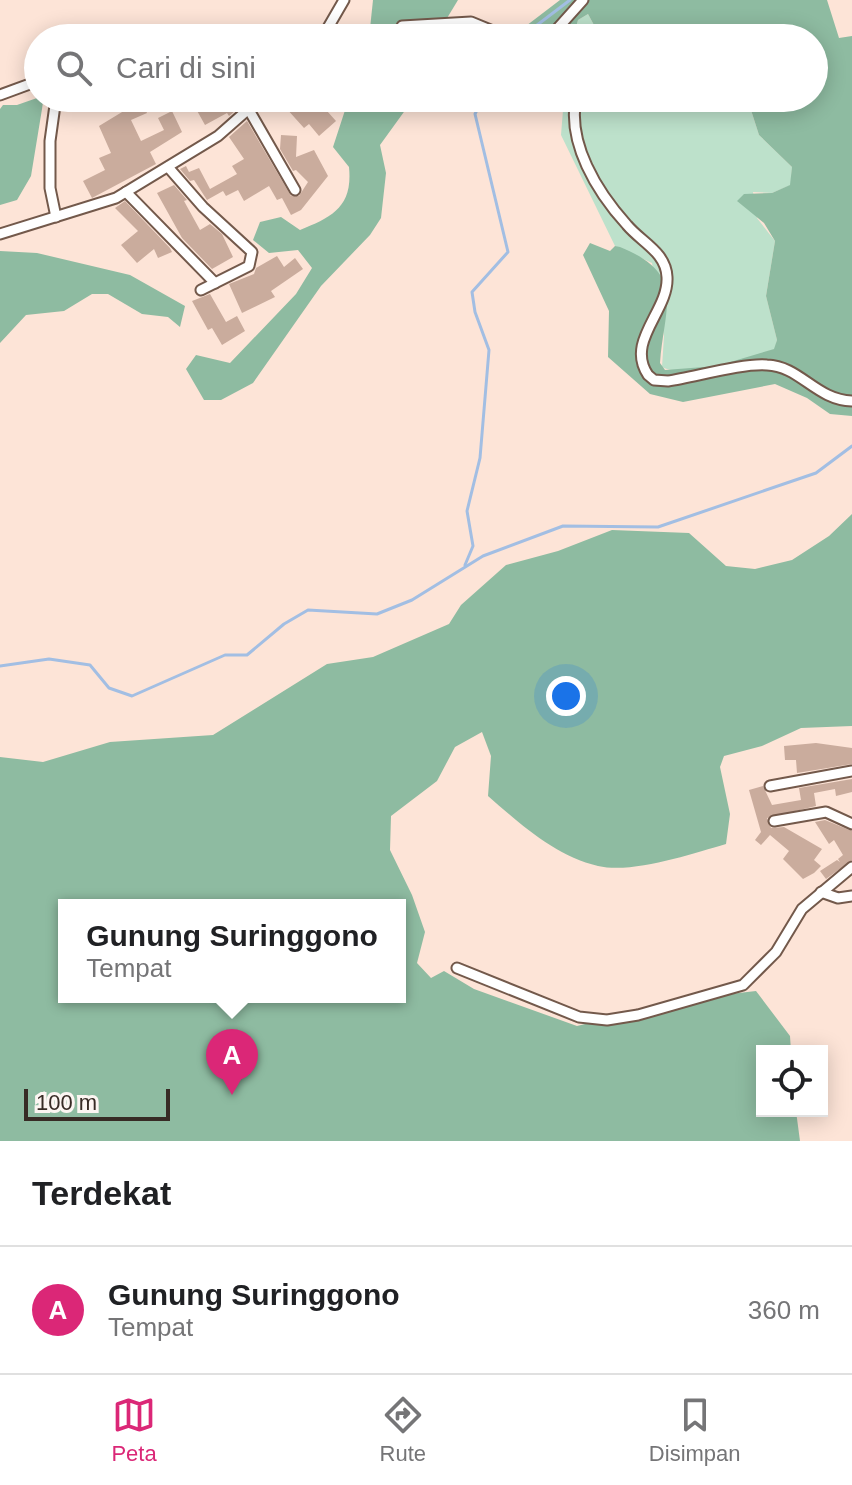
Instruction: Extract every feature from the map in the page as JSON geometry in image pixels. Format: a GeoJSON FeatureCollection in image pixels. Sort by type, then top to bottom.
{"type":"FeatureCollection","features":[{"type":"Feature","properties":{"kind":"street"},"geometry":{"type":"LineString","coordinates":[[330,24],[344,0]]}},
{"type":"Feature","properties":{"kind":"street"},"geometry":{"type":"LineString","coordinates":[[562,24],[583,0]]}},
{"type":"Feature","properties":{"kind":"street"},"geometry":{"type":"LineString","coordinates":[[436,24],[476,24]]}},
{"type":"Feature","properties":{"kind":"street"},"geometry":{"type":"LineString","coordinates":[[0,95],[24,86]]}},
{"type":"Feature","properties":{"kind":"street"},"geometry":{"type":"LineString","coordinates":[[54,112],[50,141],[50,188],[56,217]]}},
{"type":"Feature","properties":{"kind":"street"},"geometry":{"type":"LineString","coordinates":[[0,234],[101,205],[218,136],[247,112]]}},
{"type":"Feature","properties":{"kind":"street"},"geometry":{"type":"LineString","coordinates":[[250,112],[295,190]]}},
{"type":"Feature","properties":{"kind":"street"},"geometry":{"type":"LineString","coordinates":[[575,112],[573,129],[600,189],[627,226],[661,258],[667,273],[666,287],[641,350],[648,375],[654,380],[668,381],[768,365],[803,380],[817,392],[837,400],[852,401]]}},
{"type":"Feature","properties":{"kind":"street"},"geometry":{"type":"LineString","coordinates":[[168,167],[203,207],[252,252],[249,266],[201,290]]}},
{"type":"Feature","properties":{"kind":"street"},"geometry":{"type":"LineString","coordinates":[[126,192],[215,283]]}},
{"type":"Feature","properties":{"kind":"street"},"geometry":{"type":"LineString","coordinates":[[770,786],[852,771]]}},
{"type":"Feature","properties":{"kind":"street"},"geometry":{"type":"LineString","coordinates":[[774,821],[826,812],[852,824]]}},
{"type":"Feature","properties":{"kind":"street"},"geometry":{"type":"LineString","coordinates":[[457,968],[579,1017],[607,1020],[638,1015],[743,985],[776,952],[802,909],[852,867]]}},
{"type":"Feature","properties":{"kind":"street"},"geometry":{"type":"LineString","coordinates":[[821,892],[838,898],[852,896]]}},
{"type":"Feature","properties":{"kind":"green space"},"geometry":{"type":"Polygon","coordinates":[[[373,0],[458,0],[443,24],[370,24],[373,0]]]}},
{"type":"Feature","properties":{"kind":"green space"},"geometry":{"type":"Polygon","coordinates":[[[560,0],[827,0],[839,38],[852,36],[852,416],[830,414],[807,398],[775,384],[683,402],[650,394],[608,357],[609,311],[583,255],[590,243],[610,251],[615,246],[641,257],[655,268],[667,294],[660,363],[665,370],[717,366],[774,349],[777,340],[766,296],[775,241],[764,223],[737,201],[744,194],[772,193],[790,185],[792,167],[759,135],[752,112],[828,112],[828,24],[593,24],[588,14],[577,24],[529,24],[560,0]]]}},
{"type":"Feature","properties":{"kind":"green space"},"geometry":{"type":"Polygon","coordinates":[[[588,14],[593,24],[577,24],[588,14]]]}},
{"type":"Feature","properties":{"kind":"green space"},"geometry":{"type":"Polygon","coordinates":[[[24,103],[24,112],[41,112],[31,176],[17,200],[0,205],[0,109],[3,105],[24,103]]]}},
{"type":"Feature","properties":{"kind":"green space"},"geometry":{"type":"Polygon","coordinates":[[[344,112],[404,112],[380,145],[386,173],[381,218],[370,235],[321,286],[253,383],[221,400],[204,400],[186,369],[196,355],[230,363],[296,294],[312,268],[298,250],[269,253],[253,240],[260,222],[281,217],[300,230],[338,209],[348,192],[349,167],[333,147],[344,112]]]}},
{"type":"Feature","properties":{"kind":"green space"},"geometry":{"type":"Polygon","coordinates":[[[563,112],[752,112],[759,135],[792,167],[791,185],[772,193],[753,192],[757,218],[775,241],[766,296],[777,340],[775,349],[700,369],[672,370],[662,367],[664,336],[652,263],[615,246],[561,135],[563,112]]]}},
{"type":"Feature","properties":{"kind":"green space"},"geometry":{"type":"Polygon","coordinates":[[[0,251],[37,253],[130,275],[185,306],[180,327],[168,317],[142,314],[108,294],[92,294],[64,311],[26,315],[0,343],[0,251]]]}},
{"type":"Feature","properties":{"kind":"green space"},"geometry":{"type":"Polygon","coordinates":[[[852,514],[852,726],[801,728],[762,746],[724,756],[720,767],[730,814],[726,844],[662,862],[628,867],[612,868],[582,862],[539,838],[488,796],[491,756],[482,732],[455,747],[437,781],[391,816],[390,850],[412,895],[425,932],[417,963],[431,978],[444,971],[474,989],[577,1026],[687,999],[756,991],[790,1036],[791,1045],[756,1045],[756,1117],[797,1117],[800,1141],[0,1141],[0,757],[43,762],[110,742],[213,735],[327,664],[373,657],[449,624],[461,605],[506,565],[558,551],[612,530],[689,533],[726,566],[755,569],[792,560],[829,536],[852,514]]]}},
{"type":"Feature","properties":{"kind":"building"},"geometry":{"type":"Polygon","coordinates":[[[122,112],[147,112],[131,120],[141,141],[164,130],[158,118],[172,112],[182,132],[150,152],[156,164],[92,198],[83,181],[105,170],[99,158],[111,153],[99,126],[122,112]]]}},
{"type":"Feature","properties":{"kind":"building"},"geometry":{"type":"Polygon","coordinates":[[[198,112],[234,112],[229,116],[227,113],[205,125],[198,112]]]}},
{"type":"Feature","properties":{"kind":"building"},"geometry":{"type":"Polygon","coordinates":[[[290,112],[328,112],[336,121],[319,136],[309,124],[304,128],[290,112]]]}},
{"type":"Feature","properties":{"kind":"building"},"geometry":{"type":"Polygon","coordinates":[[[247,121],[291,196],[299,196],[308,182],[296,170],[293,171],[280,149],[281,135],[297,136],[296,157],[314,150],[328,176],[301,210],[291,215],[282,198],[277,200],[269,186],[244,201],[238,190],[226,196],[223,191],[207,200],[194,180],[190,181],[180,169],[186,166],[189,172],[199,168],[210,189],[237,174],[232,166],[244,159],[229,137],[247,121]]]}},
{"type":"Feature","properties":{"kind":"building"},"geometry":{"type":"Polygon","coordinates":[[[174,185],[187,200],[184,201],[200,230],[210,224],[222,234],[233,257],[212,269],[182,238],[157,193],[174,185]]]}},
{"type":"Feature","properties":{"kind":"building"},"geometry":{"type":"Polygon","coordinates":[[[125,201],[172,252],[158,258],[154,249],[137,263],[121,245],[138,231],[115,208],[125,201]]]}},
{"type":"Feature","properties":{"kind":"building"},"geometry":{"type":"Polygon","coordinates":[[[277,256],[284,267],[295,258],[303,269],[271,291],[275,297],[242,313],[229,284],[254,274],[256,268],[277,256]]]}},
{"type":"Feature","properties":{"kind":"building"},"geometry":{"type":"Polygon","coordinates":[[[210,294],[226,322],[237,316],[245,331],[222,345],[212,328],[208,330],[192,301],[210,294]]]}},
{"type":"Feature","properties":{"kind":"building"},"geometry":{"type":"Polygon","coordinates":[[[816,743],[852,748],[852,764],[797,773],[796,760],[785,760],[784,746],[816,743]]]}},
{"type":"Feature","properties":{"kind":"building"},"geometry":{"type":"Polygon","coordinates":[[[852,779],[852,792],[836,796],[835,789],[814,793],[816,806],[767,818],[771,828],[784,827],[822,849],[814,860],[821,866],[814,873],[803,879],[783,859],[789,851],[770,835],[761,845],[755,840],[761,832],[749,790],[763,786],[772,805],[801,800],[799,788],[852,779]]]}},
{"type":"Feature","properties":{"kind":"building"},"geometry":{"type":"Polygon","coordinates":[[[825,820],[852,831],[852,860],[826,879],[820,871],[837,860],[840,862],[838,859],[843,855],[834,840],[829,844],[815,822],[825,820]]]}},
{"type":"Feature","properties":{"kind":"waterway"},"geometry":{"type":"LineString","coordinates":[[538,24],[570,0]]}},
{"type":"Feature","properties":{"kind":"waterway"},"geometry":{"type":"LineString","coordinates":[[465,565],[473,546],[467,511],[480,458],[489,350],[475,312],[472,292],[508,252],[476,112]]}},
{"type":"Feature","properties":{"kind":"waterway"},"geometry":{"type":"LineString","coordinates":[[0,666],[49,659],[90,665],[109,688],[132,696],[225,655],[247,655],[284,624],[308,610],[377,614],[412,600],[483,556],[563,526],[658,527],[816,473],[852,446]]}},
{"type":"Feature","properties":{"kind":"place","name":"Gunung Suringgono"},"geometry":{"type":"Point","coordinates":[232,1095]}}]}
